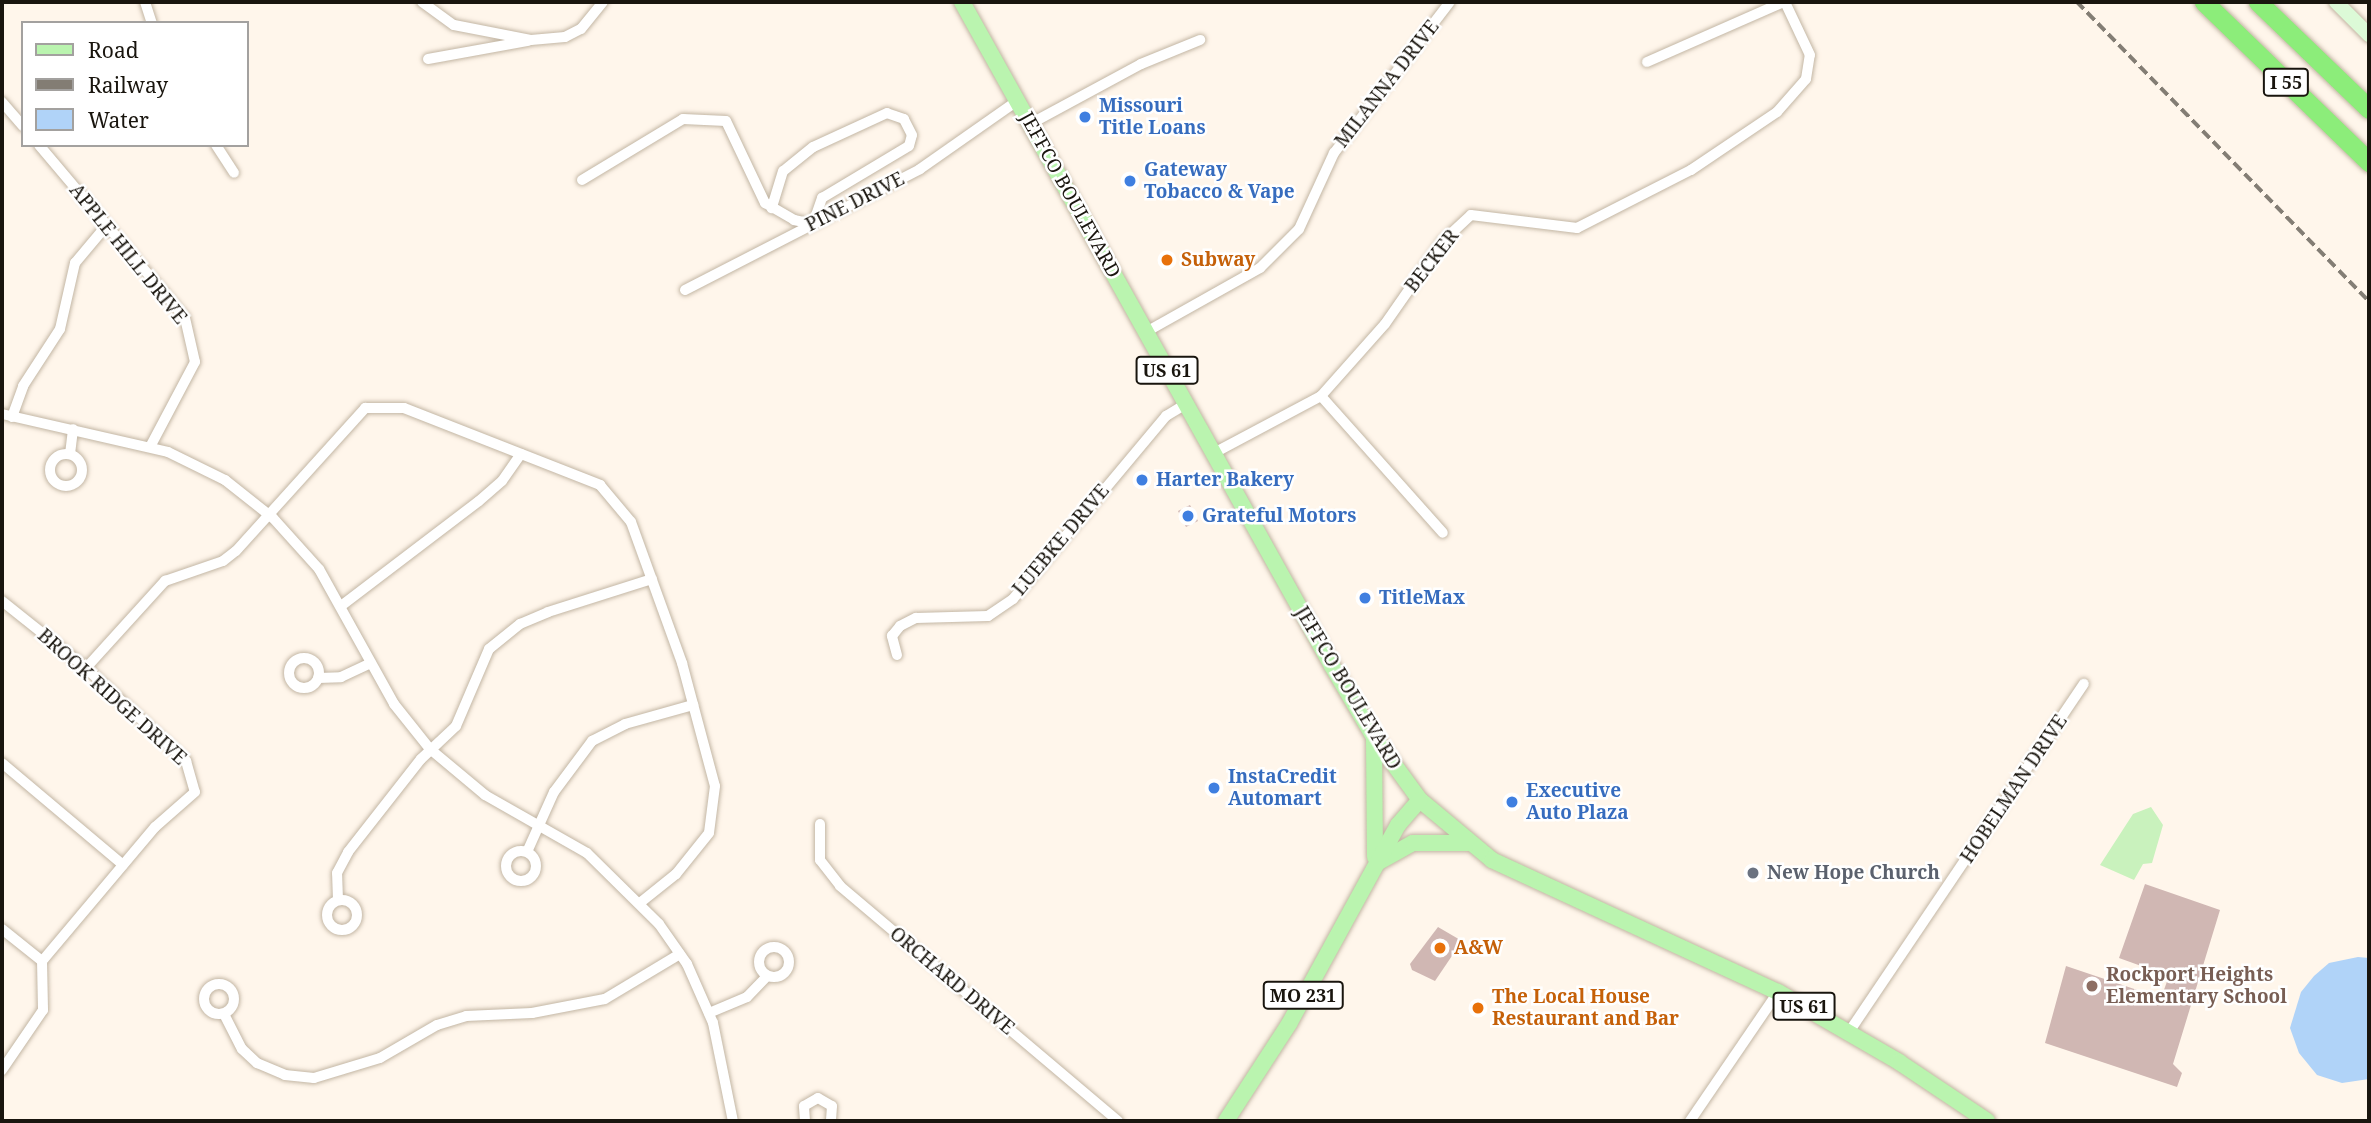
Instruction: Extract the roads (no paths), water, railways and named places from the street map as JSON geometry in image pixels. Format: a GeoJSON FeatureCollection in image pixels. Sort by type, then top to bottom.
{"type":"FeatureCollection","features":[{"type":"Feature","properties":{"kind":"highway","name":"I 55"},"geometry":{"type":"LineString","coordinates":[[2204,2],[2369,162]]}},
{"type":"Feature","properties":{"kind":"highway","name":"I 55"},"geometry":{"type":"LineString","coordinates":[[2258,2],[2369,109]]}},
{"type":"Feature","properties":{"kind":"main road","name":"JEFFCO BOULEVARD"},"geometry":{"type":"LineString","coordinates":[[962,2],[1374,737],[1420,800],[1469,843],[1540,885],[1779,992],[1849,1032],[1987,1121]]}},
{"type":"Feature","properties":{"kind":"main road"},"geometry":{"type":"LineString","coordinates":[[1374,737],[1375,864],[1413,843],[1469,843]]}},
{"type":"Feature","properties":{"kind":"main road","name":"MO 231"},"geometry":{"type":"LineString","coordinates":[[1226,1121],[1289,1024],[1375,864],[1420,800]]}},
{"type":"Feature","properties":{"kind":"street"},"geometry":{"type":"LineString","coordinates":[[145,2],[151,21]]}},
{"type":"Feature","properties":{"kind":"street"},"geometry":{"type":"LineString","coordinates":[[422,2],[454,24],[531,40]]}},
{"type":"Feature","properties":{"kind":"street"},"geometry":{"type":"LineString","coordinates":[[428,59],[531,40],[565,37],[581,29],[603,2]]}},
{"type":"Feature","properties":{"kind":"street","name":"MILANNA DRIVE"},"geometry":{"type":"LineString","coordinates":[[1146,332],[1260,268],[1299,229],[1334,153],[1450,2]]}},
{"type":"Feature","properties":{"kind":"street"},"geometry":{"type":"LineString","coordinates":[[1647,62],[1784,2]]}},
{"type":"Feature","properties":{"kind":"street","name":"BECKER"},"geometry":{"type":"LineString","coordinates":[[1214,453],[1321,396],[1385,324],[1443,241],[1471,215],[1577,228],[1691,170],[1777,112],[1806,79],[1810,55],[1784,2]]}},
{"type":"Feature","properties":{"kind":"street"},"geometry":{"type":"LineString","coordinates":[[2336,2],[2369,34]]}},
{"type":"Feature","properties":{"kind":"street"},"geometry":{"type":"LineString","coordinates":[[1030,124],[1141,64],[1200,40]]}},
{"type":"Feature","properties":{"kind":"street","name":"PINE DRIVE"},"geometry":{"type":"LineString","coordinates":[[685,290],[920,169],[1017,101]]}},
{"type":"Feature","properties":{"kind":"street"},"geometry":{"type":"LineString","coordinates":[[2,102],[21,124]]}},
{"type":"Feature","properties":{"kind":"street"},"geometry":{"type":"LineString","coordinates":[[582,180],[683,118],[726,121],[765,203],[772,208],[813,224],[822,198],[909,146],[912,135],[904,118],[887,113],[813,147],[783,171],[772,208]]}},
{"type":"Feature","properties":{"kind":"street","name":"APPLE HILL DRIVE"},"geometry":{"type":"LineString","coordinates":[[41,147],[185,318],[194,340],[195,362],[151,445]]}},
{"type":"Feature","properties":{"kind":"street"},"geometry":{"type":"LineString","coordinates":[[217,147],[234,173]]}},
{"type":"Feature","properties":{"kind":"street"},"geometry":{"type":"LineString","coordinates":[[106,226],[75,262],[60,329],[7,415],[151,445],[212,472],[268,513],[313,562],[341,606],[394,704],[430,749],[485,795],[541,825],[600,863],[641,902],[680,954],[709,1013],[727,1076],[733,1121]]}},
{"type":"Feature","properties":{"kind":"street"},"geometry":{"type":"LineString","coordinates":[[1321,396],[1443,533]]}},
{"type":"Feature","properties":{"kind":"street","name":"LUEBKE DRIVE"},"geometry":{"type":"LineString","coordinates":[[897,655],[892,636],[900,626],[916,618],[988,616],[1013,599],[1166,416],[1186,404]]}},
{"type":"Feature","properties":{"kind":"street"},"geometry":{"type":"LineString","coordinates":[[86,668],[156,589],[223,561],[365,408],[404,408],[600,485],[624,508],[652,579],[693,705],[715,786],[714,818],[709,833],[676,874],[641,902]]}},
{"type":"Feature","properties":{"kind":"street"},"geometry":{"type":"LineString","coordinates":[[70,454],[73,429]]}},
{"type":"Feature","properties":{"kind":"street"},"geometry":{"type":"LineString","coordinates":[[341,606],[479,501],[502,481],[521,454]]}},
{"type":"Feature","properties":{"kind":"street"},"geometry":{"type":"LineString","coordinates":[[338,900],[337,873],[348,852],[430,749],[456,726],[489,649],[520,624],[652,579]]}},
{"type":"Feature","properties":{"kind":"street","name":"BROOK RIDGE DRIVE"},"geometry":{"type":"LineString","coordinates":[[2,601],[86,668],[193,771],[195,792],[123,865],[42,961]]}},
{"type":"Feature","properties":{"kind":"street"},"geometry":{"type":"LineString","coordinates":[[318,678],[341,677],[371,663]]}},
{"type":"Feature","properties":{"kind":"street","name":"HOBELMAN DRIVE"},"geometry":{"type":"LineString","coordinates":[[1849,1032],[2084,684]]}},
{"type":"Feature","properties":{"kind":"street"},"geometry":{"type":"LineString","coordinates":[[527,852],[554,792],[592,741],[625,724],[693,705]]}},
{"type":"Feature","properties":{"kind":"street"},"geometry":{"type":"LineString","coordinates":[[2,763],[123,865]]}},
{"type":"Feature","properties":{"kind":"street","name":"ORCHARD DRIVE"},"geometry":{"type":"LineString","coordinates":[[820,824],[820,860],[839,886],[1118,1121]]}},
{"type":"Feature","properties":{"kind":"street"},"geometry":{"type":"LineString","coordinates":[[2,929],[42,961],[43,1010],[2,1070]]}},
{"type":"Feature","properties":{"kind":"street"},"geometry":{"type":"LineString","coordinates":[[223,1014],[242,1048],[257,1063],[285,1075],[314,1078],[380,1058],[437,1025],[466,1016],[532,1013],[605,999],[680,954]]}},
{"type":"Feature","properties":{"kind":"street"},"geometry":{"type":"LineString","coordinates":[[709,1013],[755,992],[766,976]]}},
{"type":"Feature","properties":{"kind":"street"},"geometry":{"type":"LineString","coordinates":[[1690,1121],[1779,992]]}},
{"type":"Feature","properties":{"kind":"street"},"geometry":{"type":"LineString","coordinates":[[805,1121],[804,1106],[818,1098],[832,1106],[831,1121]]}},
{"type":"Feature","properties":{"kind":"water"},"geometry":{"type":"Polygon","coordinates":[[[2358,957],[2369,958],[2369,1079],[2342,1083],[2317,1075],[2299,1053],[2290,1028],[2301,992],[2314,976],[2329,963],[2358,957]]]}},
{"type":"Feature","properties":{"kind":"railway"},"geometry":{"type":"LineString","coordinates":[[2077,2],[2369,301]]}},
{"type":"Feature","properties":{"kind":"place","name":"Missouri Title Loans"},"geometry":{"type":"Point","coordinates":[1085,117]}},
{"type":"Feature","properties":{"kind":"place","name":"Gateway Tobacco & Vape"},"geometry":{"type":"Point","coordinates":[1130,181]}},
{"type":"Feature","properties":{"kind":"place","name":"Subway"},"geometry":{"type":"Point","coordinates":[1167,260]}},
{"type":"Feature","properties":{"kind":"place","name":"Harter Bakery"},"geometry":{"type":"Point","coordinates":[1142,480]}},
{"type":"Feature","properties":{"kind":"place","name":"Grateful Motors"},"geometry":{"type":"Point","coordinates":[1188,516]}},
{"type":"Feature","properties":{"kind":"place","name":"TitleMax"},"geometry":{"type":"Point","coordinates":[1365,598]}},
{"type":"Feature","properties":{"kind":"place","name":"InstaCredit Automart"},"geometry":{"type":"Point","coordinates":[1214,788]}},
{"type":"Feature","properties":{"kind":"place","name":"Executive Auto Plaza"},"geometry":{"type":"Point","coordinates":[1512,802]}},
{"type":"Feature","properties":{"kind":"place","name":"New Hope Church"},"geometry":{"type":"Point","coordinates":[1753,873]}},
{"type":"Feature","properties":{"kind":"place","name":"A&W"},"geometry":{"type":"Point","coordinates":[1440,948]}},
{"type":"Feature","properties":{"kind":"place","name":"Rockport Heights Elementary School"},"geometry":{"type":"Point","coordinates":[2092,986]}},
{"type":"Feature","properties":{"kind":"place","name":"The Local House Restaurant and Bar"},"geometry":{"type":"Point","coordinates":[1478,1008]}}]}
